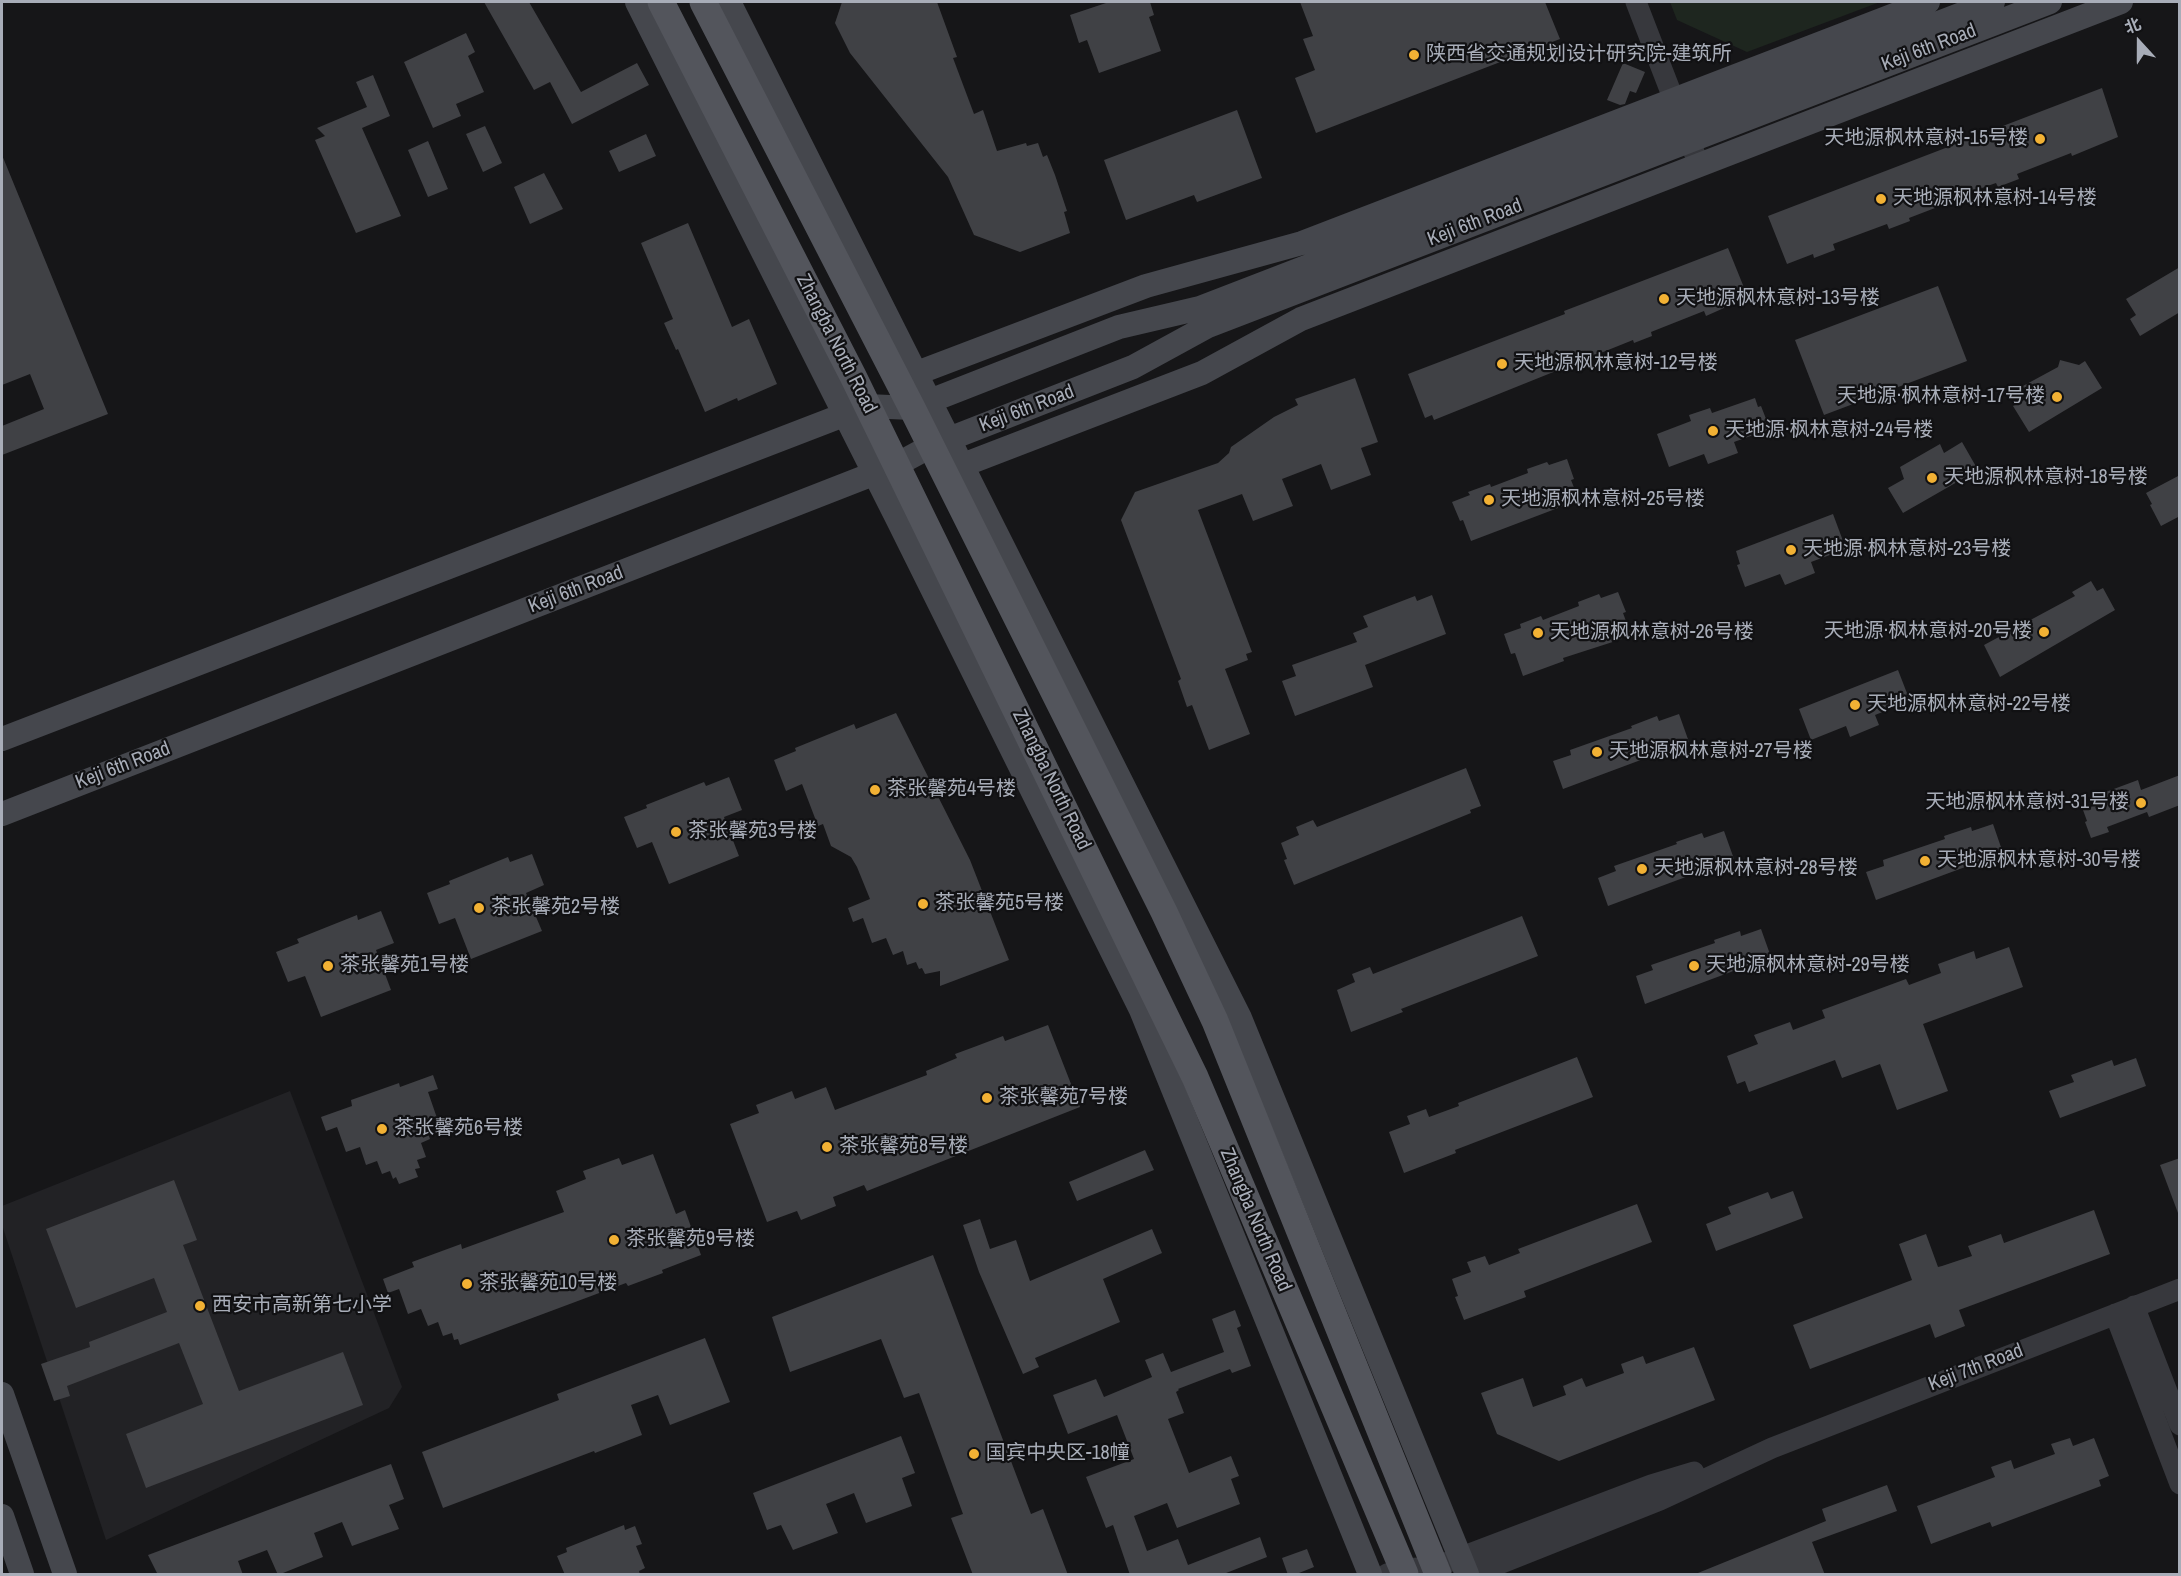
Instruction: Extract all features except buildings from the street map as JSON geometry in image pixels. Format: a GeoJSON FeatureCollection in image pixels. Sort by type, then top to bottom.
{"type":"FeatureCollection","features":[{"type":"Feature","properties":{"kind":"main road"},"geometry":{"type":"LineString","coordinates":[[637,2],[856,411]]}},
{"type":"Feature","properties":{"kind":"main road","name":"Zhangba North Road"},"geometry":{"type":"LineString","coordinates":[[661,2],[856,411],[1195,1077],[1398,1573]]}},
{"type":"Feature","properties":{"kind":"main road","name":"Zhangba North Road"},"geometry":{"type":"LineString","coordinates":[[702,2],[921,404],[1215,1021],[1436,1571]]}},
{"type":"Feature","properties":{"kind":"main road"},"geometry":{"type":"LineString","coordinates":[[729,2],[917,373],[921,404]]}},
{"type":"Feature","properties":{"kind":"main road"},"geometry":{"type":"LineString","coordinates":[[917,373],[1146,286],[1302,243],[1928,2]]}},
{"type":"Feature","properties":{"kind":"main road","name":"Keji 6th Road"},"geometry":{"type":"LineString","coordinates":[[2,814],[885,469],[940,442],[1133,367],[1208,326],[1686,131],[1993,2]]}},
{"type":"Feature","properties":{"kind":"main road","name":"Keji 6th Road"},"geometry":{"type":"LineString","coordinates":[[2,739],[794,433],[856,411],[921,404],[1119,327],[1200,308],[1686,131],[2050,2]]}},
{"type":"Feature","properties":{"kind":"main road"},"geometry":{"type":"LineString","coordinates":[[963,465],[1202,373],[1301,319],[2121,2]]}},
{"type":"Feature","properties":{"kind":"main road"},"geometry":{"type":"LineString","coordinates":[[940,442],[963,465],[1240,1018],[1467,1569]]}},
{"type":"Feature","properties":{"kind":"main road"},"geometry":{"type":"LineString","coordinates":[[885,469],[1141,1010],[1370,1575]]}},
{"type":"Feature","properties":{"kind":"main road"},"geometry":{"type":"LineString","coordinates":[[2,1394],[64,1575]]}},
{"type":"Feature","properties":{"kind":"main road"},"geometry":{"type":"LineString","coordinates":[[2,1515],[22,1575]]}},
{"type":"Feature","properties":{"kind":"street"},"geometry":{"type":"LineString","coordinates":[[1636,2],[1699,165]]}},
{"type":"Feature","properties":{"kind":"street","name":"Keji 7th Road"},"geometry":{"type":"LineString","coordinates":[[1398,1573],[1467,1569],[1652,1485],[1772,1448],[2180,1289]]}},
{"type":"Feature","properties":{"kind":"street"},"geometry":{"type":"LineString","coordinates":[[2124,1310],[2180,1425]]}},
{"type":"Feature","properties":{"kind":"street"},"geometry":{"type":"LineString","coordinates":[[2124,1310],[2180,1485]]}},
{"type":"Feature","properties":{"kind":"shaded area"},"geometry":{"type":"Polygon","coordinates":[[[1670,2],[1880,2],[1747,52],[1677,20],[1670,2]]]}},
{"type":"Feature","properties":{"kind":"shaded area","name":"西安市高新第七小学"},"geometry":{"type":"Polygon","coordinates":[[[290,1091],[402,1387],[389,1408],[106,1540],[2,1225],[2,1206],[290,1091]]]}},
{"type":"Feature","properties":{"kind":"place","name":"陕西省交通规划设计研究院-建筑所"},"geometry":{"type":"Point","coordinates":[1414,55]}},
{"type":"Feature","properties":{"kind":"place","name":"天地源枫林意树-15号楼"},"geometry":{"type":"Point","coordinates":[2040,139]}},
{"type":"Feature","properties":{"kind":"place","name":"天地源枫林意树-14号楼"},"geometry":{"type":"Point","coordinates":[1881,199]}},
{"type":"Feature","properties":{"kind":"place","name":"天地源枫林意树-13号楼"},"geometry":{"type":"Point","coordinates":[1664,299]}},
{"type":"Feature","properties":{"kind":"place","name":"天地源枫林意树-12号楼"},"geometry":{"type":"Point","coordinates":[1502,364]}},
{"type":"Feature","properties":{"kind":"place","name":"天地源·枫林意树-17号楼"},"geometry":{"type":"Point","coordinates":[2057,397]}},
{"type":"Feature","properties":{"kind":"place","name":"天地源·枫林意树-24号楼"},"geometry":{"type":"Point","coordinates":[1713,431]}},
{"type":"Feature","properties":{"kind":"place","name":"天地源枫林意树-18号楼"},"geometry":{"type":"Point","coordinates":[1932,478]}},
{"type":"Feature","properties":{"kind":"place","name":"天地源枫林意树-25号楼"},"geometry":{"type":"Point","coordinates":[1489,500]}},
{"type":"Feature","properties":{"kind":"place","name":"天地源·枫林意树-23号楼"},"geometry":{"type":"Point","coordinates":[1791,550]}},
{"type":"Feature","properties":{"kind":"place","name":"天地源·枫林意树-20号楼"},"geometry":{"type":"Point","coordinates":[2044,632]}},
{"type":"Feature","properties":{"kind":"place","name":"天地源枫林意树-26号楼"},"geometry":{"type":"Point","coordinates":[1538,633]}},
{"type":"Feature","properties":{"kind":"place","name":"天地源枫林意树-22号楼"},"geometry":{"type":"Point","coordinates":[1855,705]}},
{"type":"Feature","properties":{"kind":"place","name":"天地源枫林意树-27号楼"},"geometry":{"type":"Point","coordinates":[1597,752]}},
{"type":"Feature","properties":{"kind":"place","name":"茶张馨苑4号楼"},"geometry":{"type":"Point","coordinates":[875,790]}},
{"type":"Feature","properties":{"kind":"place","name":"天地源枫林意树-31号楼"},"geometry":{"type":"Point","coordinates":[2141,803]}},
{"type":"Feature","properties":{"kind":"place","name":"茶张馨苑3号楼"},"geometry":{"type":"Point","coordinates":[676,832]}},
{"type":"Feature","properties":{"kind":"place","name":"天地源枫林意树-30号楼"},"geometry":{"type":"Point","coordinates":[1925,861]}},
{"type":"Feature","properties":{"kind":"place","name":"天地源枫林意树-28号楼"},"geometry":{"type":"Point","coordinates":[1642,869]}},
{"type":"Feature","properties":{"kind":"place","name":"茶张馨苑5号楼"},"geometry":{"type":"Point","coordinates":[923,904]}},
{"type":"Feature","properties":{"kind":"place","name":"茶张馨苑2号楼"},"geometry":{"type":"Point","coordinates":[479,908]}},
{"type":"Feature","properties":{"kind":"place","name":"茶张馨苑1号楼"},"geometry":{"type":"Point","coordinates":[328,966]}},
{"type":"Feature","properties":{"kind":"place","name":"天地源枫林意树-29号楼"},"geometry":{"type":"Point","coordinates":[1694,966]}},
{"type":"Feature","properties":{"kind":"place","name":"茶张馨苑7号楼"},"geometry":{"type":"Point","coordinates":[987,1098]}},
{"type":"Feature","properties":{"kind":"place","name":"茶张馨苑6号楼"},"geometry":{"type":"Point","coordinates":[382,1129]}},
{"type":"Feature","properties":{"kind":"place","name":"茶张馨苑8号楼"},"geometry":{"type":"Point","coordinates":[827,1147]}},
{"type":"Feature","properties":{"kind":"place","name":"茶张馨苑9号楼"},"geometry":{"type":"Point","coordinates":[614,1240]}},
{"type":"Feature","properties":{"kind":"place","name":"茶张馨苑10号楼"},"geometry":{"type":"Point","coordinates":[467,1284]}},
{"type":"Feature","properties":{"kind":"place","name":"西安市高新第七小学"},"geometry":{"type":"Point","coordinates":[200,1306]}},
{"type":"Feature","properties":{"kind":"place","name":"国宾中央区-18幢"},"geometry":{"type":"Point","coordinates":[974,1454]}}]}
